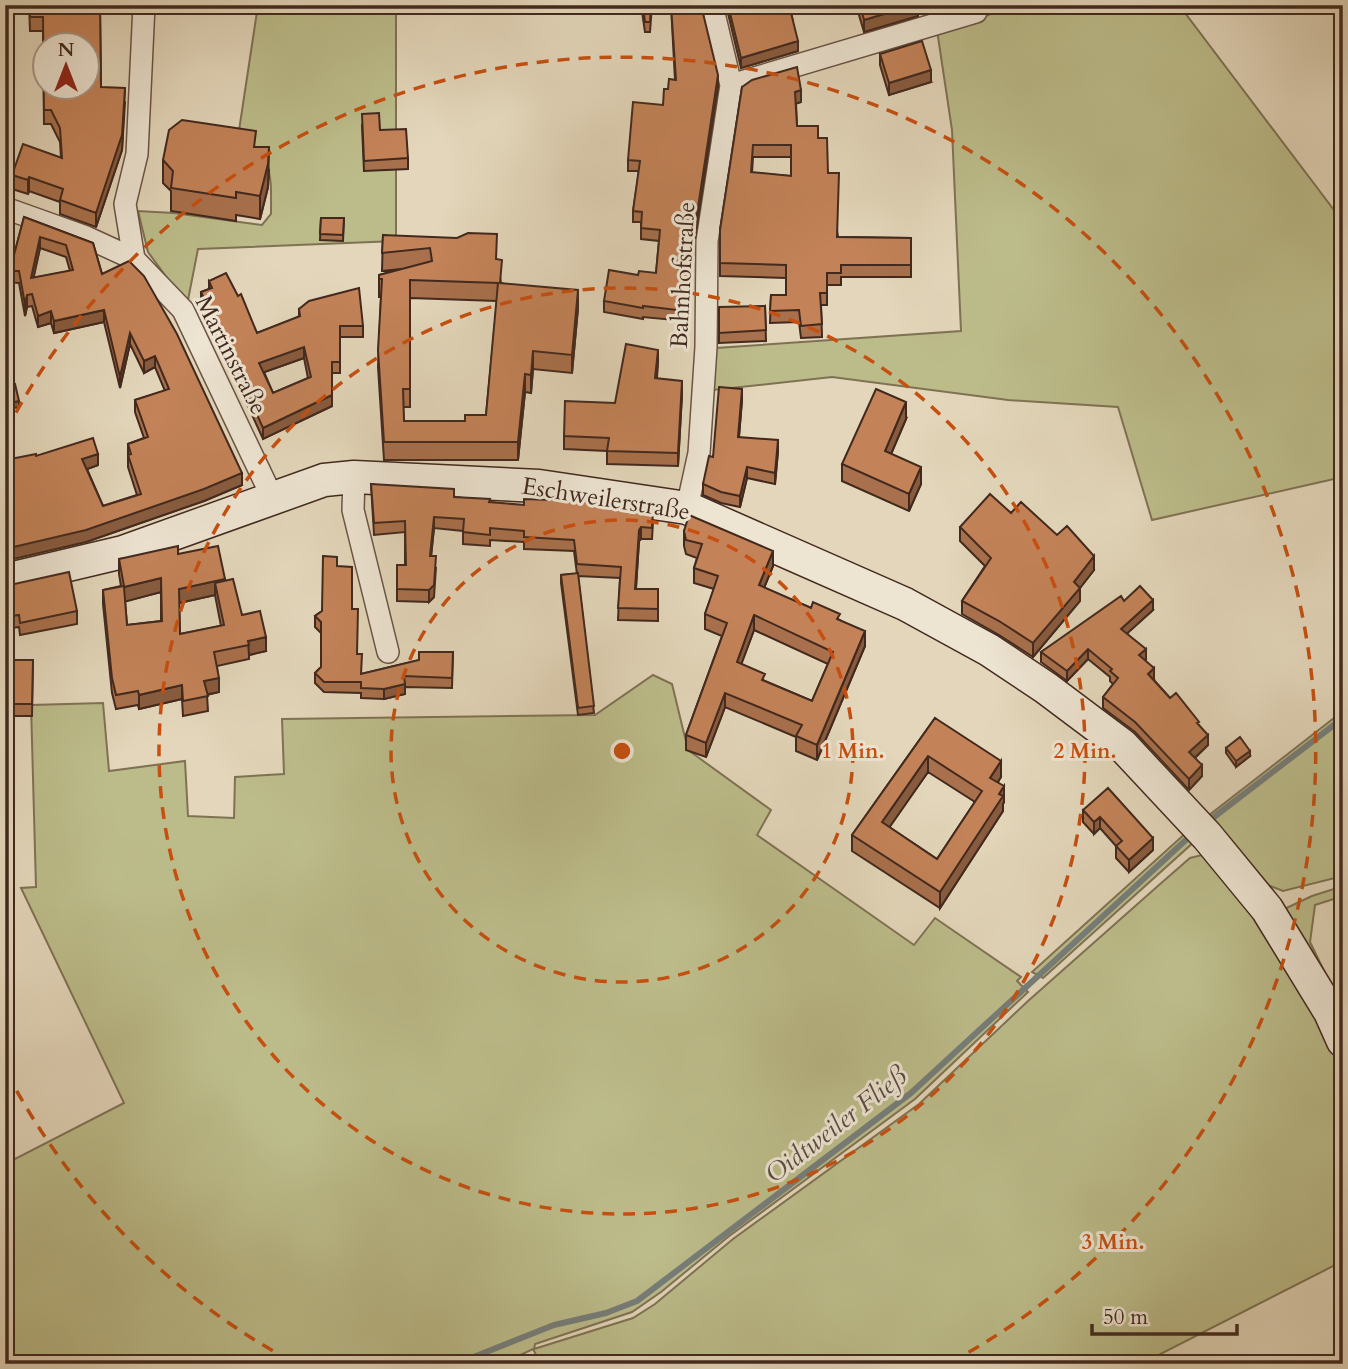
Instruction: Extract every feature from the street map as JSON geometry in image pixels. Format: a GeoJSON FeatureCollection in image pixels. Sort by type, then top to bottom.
{"type":"FeatureCollection","features":[{"type":"Feature","properties":{"kind":"street"},"geometry":{"type":"LineString","coordinates":[[134,259],[125,204],[137,154],[144,5]]}},
{"type":"Feature","properties":{"kind":"street","name":"Bahnhofstraße"},"geometry":{"type":"LineString","coordinates":[[687,508],[699,453],[706,347],[707,241],[731,85],[712,5]]}},
{"type":"Feature","properties":{"kind":"street"},"geometry":{"type":"LineString","coordinates":[[731,85],[976,12]]}},
{"type":"Feature","properties":{"kind":"street","name":"Martinstraße"},"geometry":{"type":"LineString","coordinates":[[5,208],[86,237],[134,259],[183,310],[272,497]]}},
{"type":"Feature","properties":{"kind":"street"},"geometry":{"type":"LineString","coordinates":[[355,477],[353,510],[388,652]]}},
{"type":"Feature","properties":{"kind":"street","name":"Eschweilerstraße"},"geometry":{"type":"LineString","coordinates":[[5,580],[122,552],[324,480],[355,477],[540,486],[687,508],[905,604],[989,650],[1046,688],[1122,746],[1207,836],[1267,909],[1330,1012],[1343,1041]]}},
{"type":"Feature","properties":{"kind":"green space"},"geometry":{"type":"Polygon","coordinates":[[[258,5],[396,5],[396,241],[198,249],[187,305],[148,252],[138,211],[262,225],[271,214],[268,169],[258,154],[238,137],[258,5]]]}},
{"type":"Feature","properties":{"kind":"green space"},"geometry":{"type":"Polygon","coordinates":[[[1010,5],[1179,5],[1343,222],[1343,477],[1152,520],[1118,407],[1008,400],[832,377],[713,390],[716,348],[961,331],[952,130],[937,30],[986,16],[1010,5]]]}},
{"type":"Feature","properties":{"kind":"green space"},"geometry":{"type":"Polygon","coordinates":[[[653,675],[672,684],[688,750],[771,810],[757,835],[914,945],[935,918],[1021,977],[1017,981],[1028,992],[915,1099],[728,1237],[661,1292],[632,1312],[535,1344],[534,1349],[633,1318],[655,1304],[733,1239],[919,1104],[1028,1001],[1159,885],[1190,858],[1206,854],[1224,872],[1340,1047],[1343,1063],[1343,1261],[1141,1364],[541,1364],[533,1349],[501,1364],[5,1364],[5,1164],[124,1103],[21,888],[36,887],[31,705],[103,703],[109,771],[185,761],[188,816],[234,818],[235,777],[284,774],[282,719],[595,715],[653,675]]]}},
{"type":"Feature","properties":{"kind":"green space"},"geometry":{"type":"Polygon","coordinates":[[[1343,711],[1343,876],[1283,891],[1265,884],[1208,816],[1343,711]]]}},
{"type":"Feature","properties":{"kind":"green space"},"geometry":{"type":"Polygon","coordinates":[[[1188,831],[1195,841],[1043,978],[1032,972],[1188,831]]]}},
{"type":"Feature","properties":{"kind":"green space"},"geometry":{"type":"Polygon","coordinates":[[[1343,886],[1343,896],[1315,905],[1310,942],[1343,1010],[1278,912],[1312,896],[1343,886]]]}},
{"type":"Feature","properties":{"kind":"building"},"geometry":{"type":"Polygon","coordinates":[[[30,5],[100,5],[100,32],[43,32],[43,17],[30,17],[30,5]]]}},
{"type":"Feature","properties":{"kind":"building"},"geometry":{"type":"Polygon","coordinates":[[[643,5],[651,5],[650,22],[645,22],[643,5]]]}},
{"type":"Feature","properties":{"kind":"building"},"geometry":{"type":"Polygon","coordinates":[[[671,5],[701,5],[718,75],[694,234],[682,232],[678,269],[690,271],[685,311],[643,308],[604,301],[609,270],[638,275],[639,271],[656,273],[660,230],[641,228],[642,212],[633,211],[640,161],[628,160],[633,102],[663,105],[664,89],[668,89],[669,79],[676,80],[671,5]]]}},
{"type":"Feature","properties":{"kind":"building"},"geometry":{"type":"Polygon","coordinates":[[[728,5],[789,5],[798,41],[741,58],[728,5]]]}},
{"type":"Feature","properties":{"kind":"building"},"geometry":{"type":"Polygon","coordinates":[[[860,5],[914,5],[864,20],[860,5]]]}},
{"type":"Feature","properties":{"kind":"building"},"geometry":{"type":"Polygon","coordinates":[[[922,41],[931,70],[889,83],[880,54],[922,41]]]}},
{"type":"Feature","properties":{"kind":"building"},"geometry":{"type":"Polygon","coordinates":[[[797,67],[801,90],[795,92],[797,126],[818,126],[818,138],[827,138],[828,173],[839,173],[837,237],[911,238],[911,265],[841,265],[841,273],[827,273],[827,293],[820,293],[822,324],[801,326],[799,310],[770,311],[771,295],[786,295],[786,265],[720,263],[720,230],[742,87],[752,80],[797,67]],[[753,145],[751,172],[791,176],[791,145],[753,145]]]}},
{"type":"Feature","properties":{"kind":"building"},"geometry":{"type":"Polygon","coordinates":[[[102,87],[125,88],[122,135],[96,213],[60,200],[63,189],[29,177],[28,180],[12,175],[23,144],[62,158],[60,128],[51,110],[44,110],[44,102],[102,102],[102,87]]]}},
{"type":"Feature","properties":{"kind":"building"},"geometry":{"type":"Polygon","coordinates":[[[379,113],[380,130],[406,129],[408,158],[364,161],[362,114],[379,113]]]}},
{"type":"Feature","properties":{"kind":"building"},"geometry":{"type":"Polygon","coordinates":[[[182,120],[256,131],[254,147],[269,147],[260,196],[236,192],[236,198],[171,188],[173,171],[163,160],[169,130],[182,120]]]}},
{"type":"Feature","properties":{"kind":"building"},"geometry":{"type":"Polygon","coordinates":[[[24,217],[93,243],[102,274],[129,261],[144,276],[177,334],[242,473],[86,530],[5,549],[5,460],[36,456],[93,438],[98,454],[82,459],[103,506],[141,494],[128,455],[131,454],[128,444],[148,437],[135,400],[169,389],[155,356],[144,361],[130,333],[120,377],[104,310],[54,321],[51,311],[38,316],[32,294],[27,295],[25,304],[19,271],[6,271],[5,253],[14,255],[24,217]],[[40,237],[31,278],[73,270],[66,245],[40,237]]]}},
{"type":"Feature","properties":{"kind":"building"},"geometry":{"type":"Polygon","coordinates":[[[321,218],[344,218],[343,235],[320,234],[321,218]]]}},
{"type":"Feature","properties":{"kind":"building"},"geometry":{"type":"Polygon","coordinates":[[[468,233],[497,234],[496,259],[502,260],[500,283],[578,290],[572,355],[533,351],[531,375],[525,374],[518,442],[384,442],[378,350],[382,279],[379,279],[379,275],[432,261],[430,248],[382,253],[383,235],[457,238],[468,233]],[[410,280],[410,389],[403,389],[404,421],[465,421],[465,415],[486,415],[498,283],[410,280]]]}},
{"type":"Feature","properties":{"kind":"building"},"geometry":{"type":"Polygon","coordinates":[[[226,273],[238,296],[241,294],[257,333],[300,316],[299,309],[309,301],[359,288],[363,326],[340,326],[340,362],[332,362],[332,395],[263,428],[201,292],[212,288],[209,281],[226,273]],[[304,347],[259,363],[273,393],[311,377],[304,347]]]}},
{"type":"Feature","properties":{"kind":"building"},"geometry":{"type":"Polygon","coordinates":[[[765,306],[766,330],[719,333],[719,307],[765,306]]]}},
{"type":"Feature","properties":{"kind":"building"},"geometry":{"type":"Polygon","coordinates":[[[626,344],[658,350],[655,378],[682,381],[678,453],[607,451],[609,438],[564,436],[565,401],[615,403],[626,344]]]}},
{"type":"Feature","properties":{"kind":"building"},"geometry":{"type":"Polygon","coordinates":[[[15,384],[19,401],[5,404],[5,387],[15,384]]]}},
{"type":"Feature","properties":{"kind":"building"},"geometry":{"type":"Polygon","coordinates":[[[719,387],[742,389],[738,437],[778,440],[775,473],[747,467],[740,496],[703,484],[709,456],[713,457],[719,387]]]}},
{"type":"Feature","properties":{"kind":"building"},"geometry":{"type":"Polygon","coordinates":[[[876,389],[906,402],[885,451],[921,467],[909,494],[842,464],[876,389]]]}},
{"type":"Feature","properties":{"kind":"building"},"geometry":{"type":"Polygon","coordinates":[[[371,484],[454,489],[454,497],[490,499],[489,502],[524,505],[524,499],[577,501],[577,498],[653,510],[652,528],[641,527],[639,530],[635,589],[658,589],[658,609],[618,608],[621,567],[577,564],[574,540],[524,537],[524,531],[490,528],[490,535],[463,532],[464,519],[434,517],[430,556],[436,556],[434,585],[429,590],[397,589],[397,565],[406,565],[405,521],[374,523],[371,484]]]}},
{"type":"Feature","properties":{"kind":"building"},"geometry":{"type":"Polygon","coordinates":[[[990,494],[1011,513],[1021,502],[1057,535],[1067,526],[1094,556],[1074,582],[1080,588],[1033,643],[962,601],[991,558],[960,527],[990,494]]]}},
{"type":"Feature","properties":{"kind":"building"},"geometry":{"type":"Polygon","coordinates":[[[689,515],[773,551],[759,585],[811,608],[813,602],[840,614],[837,619],[865,631],[817,745],[796,736],[802,725],[725,693],[706,743],[686,735],[727,623],[705,614],[718,576],[694,568],[702,544],[686,540],[684,531],[689,515]],[[754,615],[737,662],[765,674],[762,680],[812,701],[833,652],[754,615]]]}},
{"type":"Feature","properties":{"kind":"building"},"geometry":{"type":"Polygon","coordinates":[[[178,546],[178,554],[218,546],[225,579],[179,589],[180,634],[224,625],[215,583],[233,579],[242,615],[260,611],[266,637],[248,641],[249,645],[214,652],[219,678],[204,681],[208,696],[183,701],[182,685],[139,695],[138,691],[116,695],[103,590],[124,586],[119,559],[178,546]],[[161,578],[124,587],[127,625],[162,621],[161,578]]]}},
{"type":"Feature","properties":{"kind":"building"},"geometry":{"type":"Polygon","coordinates":[[[323,556],[337,557],[337,566],[352,567],[352,609],[358,609],[357,654],[362,654],[361,674],[419,660],[419,652],[453,652],[452,678],[404,676],[405,684],[384,689],[361,688],[361,682],[324,682],[315,673],[321,667],[321,622],[315,616],[322,611],[323,556]]]}},
{"type":"Feature","properties":{"kind":"building"},"geometry":{"type":"Polygon","coordinates":[[[69,572],[77,611],[20,623],[19,615],[5,617],[5,586],[69,572]]]}},
{"type":"Feature","properties":{"kind":"building"},"geometry":{"type":"Polygon","coordinates":[[[578,573],[594,706],[578,708],[561,575],[578,573]]]}},
{"type":"Feature","properties":{"kind":"building"},"geometry":{"type":"Polygon","coordinates":[[[1140,586],[1153,600],[1121,629],[1146,649],[1139,655],[1154,668],[1148,674],[1170,698],[1176,693],[1208,735],[1189,752],[1202,765],[1189,779],[1135,722],[1103,697],[1118,678],[1110,671],[1112,669],[1088,649],[1067,671],[1041,652],[1121,596],[1124,601],[1140,586]]]}},
{"type":"Feature","properties":{"kind":"building"},"geometry":{"type":"Polygon","coordinates":[[[5,660],[33,660],[32,704],[5,704],[5,660]]]}},
{"type":"Feature","properties":{"kind":"building"},"geometry":{"type":"Polygon","coordinates":[[[935,718],[1001,761],[990,778],[1004,786],[999,794],[1003,796],[940,892],[852,835],[935,718]],[[928,756],[882,822],[937,859],[982,791],[928,756]]]}},
{"type":"Feature","properties":{"kind":"building"},"geometry":{"type":"Polygon","coordinates":[[[1240,737],[1250,751],[1236,761],[1226,748],[1240,737]]]}},
{"type":"Feature","properties":{"kind":"building"},"geometry":{"type":"Polygon","coordinates":[[[1108,788],[1153,838],[1129,860],[1116,846],[1122,841],[1100,817],[1094,822],[1083,810],[1108,788]]]}},
{"type":"Feature","properties":{"kind":"waterway","name":"Oidtweiler Fließ"},"geometry":{"type":"LineString","coordinates":[[1214,817],[1343,718]]}},
{"type":"Feature","properties":{"kind":"waterway","name":"Oidtweiler Fließ"},"geometry":{"type":"LineString","coordinates":[[456,1364],[554,1325],[606,1313],[637,1301],[911,1093],[1189,837]]}}]}
